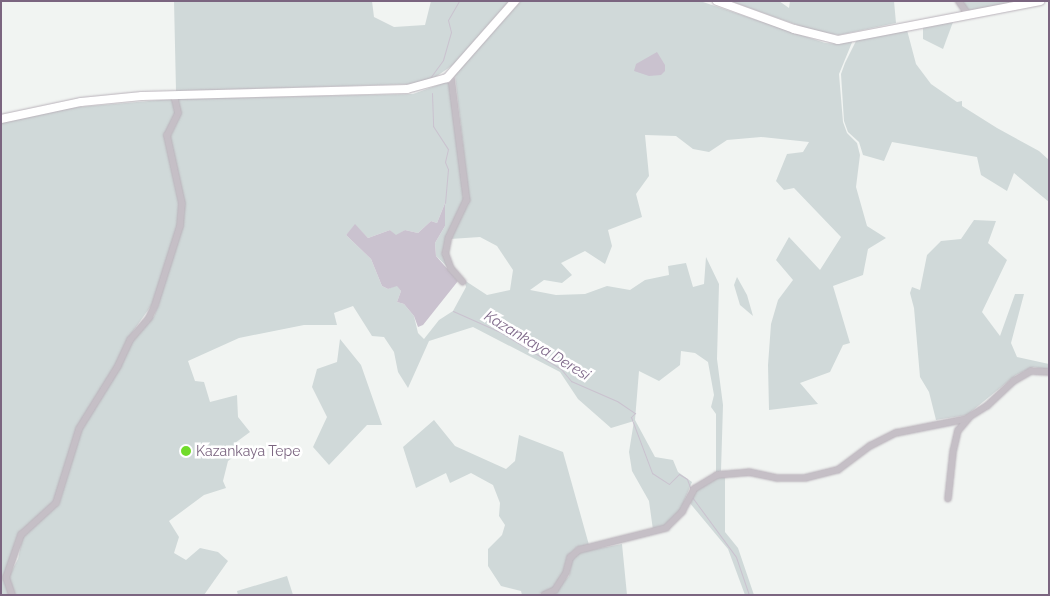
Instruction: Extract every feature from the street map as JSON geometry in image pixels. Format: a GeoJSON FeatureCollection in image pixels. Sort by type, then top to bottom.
{"type":"FeatureCollection","features":[{"type":"Feature","properties":{"kind":"street"},"geometry":{"type":"LineString","coordinates":[[1,119],[81,102],[174,95],[407,89],[446,78],[515,1]]}},
{"type":"Feature","properties":{"kind":"street"},"geometry":{"type":"LineString","coordinates":[[717,1],[794,28],[838,40],[1040,1]]}},
{"type":"Feature","properties":{"kind":"street"},"geometry":{"type":"LineString","coordinates":[[958,1],[968,14]]}},
{"type":"Feature","properties":{"kind":"street"},"geometry":{"type":"LineString","coordinates":[[451,73],[467,200],[449,238],[446,254],[451,268],[463,282]]}},
{"type":"Feature","properties":{"kind":"street"},"geometry":{"type":"LineString","coordinates":[[12,595],[6,578],[21,534],[56,503],[79,429],[118,366],[130,340],[149,318],[155,305],[180,226],[182,204],[167,136],[178,113],[174,95]]}},
{"type":"Feature","properties":{"kind":"street"},"geometry":{"type":"LineString","coordinates":[[948,499],[953,452],[958,431],[970,416],[1014,381],[1031,371],[1049,372]]}},
{"type":"Feature","properties":{"kind":"street"},"geometry":{"type":"LineString","coordinates":[[544,595],[555,590],[566,573],[570,558],[579,550],[666,528],[682,512],[694,489],[717,475],[749,472],[776,478],[805,478],[838,470],[870,446],[896,433],[970,416]]}},
{"type":"Feature","properties":{"kind":"shaded area"},"geometry":{"type":"Polygon","coordinates":[[[174,1],[372,1],[374,17],[394,27],[425,25],[431,1],[509,1],[453,65],[434,78],[412,84],[176,91],[174,1]]]}},
{"type":"Feature","properties":{"kind":"shaded area"},"geometry":{"type":"Polygon","coordinates":[[[521,1],[700,1],[825,43],[840,44],[853,40],[839,74],[843,122],[847,133],[857,143],[860,155],[856,187],[867,226],[886,238],[868,249],[863,275],[833,286],[850,343],[843,345],[830,372],[800,383],[818,404],[769,410],[768,365],[771,324],[778,300],[793,280],[776,260],[789,237],[820,270],[841,237],[794,188],[784,190],[776,181],[787,154],[803,152],[809,142],[761,137],[727,140],[709,152],[693,149],[676,136],[645,135],[649,176],[636,194],[642,217],[608,230],[612,246],[605,264],[585,251],[561,263],[572,275],[562,283],[544,280],[530,290],[556,295],[585,294],[607,286],[630,290],[645,280],[669,275],[668,266],[686,263],[693,287],[704,284],[706,257],[719,284],[717,359],[723,405],[721,471],[716,473],[716,414],[711,407],[714,395],[708,362],[695,353],[681,351],[680,365],[659,381],[639,371],[635,420],[655,457],[673,460],[678,472],[692,482],[680,511],[665,527],[653,530],[649,501],[632,471],[629,452],[634,421],[611,428],[578,399],[560,372],[473,327],[429,341],[408,388],[398,372],[394,352],[384,337],[372,336],[353,306],[334,313],[337,325],[304,325],[239,338],[188,361],[195,381],[204,382],[210,402],[237,395],[238,417],[250,432],[235,443],[242,451],[228,461],[223,481],[226,488],[204,495],[169,521],[179,537],[174,553],[186,560],[200,548],[218,552],[228,561],[204,595],[15,595],[8,578],[18,559],[23,535],[59,504],[81,429],[122,364],[133,339],[154,316],[159,303],[163,280],[183,225],[183,199],[170,137],[181,113],[177,99],[413,94],[449,81],[465,200],[447,238],[445,254],[450,268],[460,279],[436,256],[435,243],[445,226],[445,203],[437,223],[431,221],[418,233],[405,230],[396,236],[390,230],[368,238],[355,225],[346,235],[371,259],[382,286],[388,289],[397,285],[401,291],[397,302],[404,304],[414,316],[418,333],[424,339],[439,320],[453,311],[466,287],[464,280],[487,295],[510,290],[513,270],[497,246],[480,237],[450,239],[469,200],[455,75],[521,1]]]}},
{"type":"Feature","properties":{"kind":"shaded area"},"geometry":{"type":"Polygon","coordinates":[[[730,1],[779,1],[789,8],[790,1],[894,1],[896,23],[839,35],[814,31],[730,1]]]}},
{"type":"Feature","properties":{"kind":"shaded area"},"geometry":{"type":"Polygon","coordinates":[[[960,1],[1009,1],[1009,4],[968,11],[960,1]]]}},
{"type":"Feature","properties":{"kind":"shaded area"},"geometry":{"type":"Polygon","coordinates":[[[953,22],[943,49],[923,39],[923,27],[953,22]]]}},
{"type":"Feature","properties":{"kind":"shaded area"},"geometry":{"type":"Polygon","coordinates":[[[907,30],[916,64],[931,84],[957,102],[962,101],[962,106],[1039,151],[1049,160],[1049,202],[1014,173],[1007,191],[981,175],[977,157],[892,142],[884,161],[863,155],[859,142],[848,132],[844,121],[841,74],[857,39],[907,30]]]}},
{"type":"Feature","properties":{"kind":"shaded area"},"geometry":{"type":"Polygon","coordinates":[[[657,52],[665,65],[665,71],[661,75],[649,76],[634,71],[636,64],[657,52]]]}},
{"type":"Feature","properties":{"kind":"shaded area"},"geometry":{"type":"Polygon","coordinates":[[[172,99],[176,113],[165,138],[179,204],[177,228],[153,303],[129,337],[113,370],[77,429],[54,502],[18,534],[4,578],[10,595],[1,595],[1,122],[67,108],[172,99]]]}},
{"type":"Feature","properties":{"kind":"shaded area"},"geometry":{"type":"Polygon","coordinates":[[[445,203],[445,226],[435,243],[436,256],[458,281],[423,325],[418,327],[414,316],[404,304],[397,302],[401,291],[397,286],[388,289],[382,286],[371,259],[346,235],[355,224],[368,238],[390,230],[396,235],[405,230],[418,233],[431,221],[437,223],[445,203]]]}},
{"type":"Feature","properties":{"kind":"shaded area"},"geometry":{"type":"Polygon","coordinates":[[[974,220],[996,221],[988,243],[1007,260],[982,312],[1000,336],[1015,294],[1024,294],[1011,343],[1017,357],[1049,364],[1049,370],[1033,367],[1016,375],[967,415],[936,420],[929,392],[920,377],[914,308],[910,293],[912,287],[920,290],[927,255],[941,241],[961,239],[974,220]]]}},
{"type":"Feature","properties":{"kind":"shaded area"},"geometry":{"type":"Polygon","coordinates":[[[737,277],[747,295],[753,316],[740,305],[734,285],[737,277]]]}},
{"type":"Feature","properties":{"kind":"shaded area"},"geometry":{"type":"Polygon","coordinates":[[[340,339],[361,365],[382,425],[367,425],[329,465],[313,447],[327,417],[312,387],[317,369],[337,362],[340,339]]]}},
{"type":"Feature","properties":{"kind":"shaded area"},"geometry":{"type":"Polygon","coordinates":[[[434,420],[455,446],[506,469],[515,461],[519,435],[563,452],[589,545],[577,547],[567,557],[563,573],[553,588],[537,595],[522,595],[521,591],[501,586],[488,566],[488,549],[502,535],[505,525],[499,516],[500,503],[493,485],[471,473],[450,483],[446,473],[416,488],[403,447],[434,420]]]}},
{"type":"Feature","properties":{"kind":"shaded area"},"geometry":{"type":"Polygon","coordinates":[[[717,477],[725,477],[725,532],[738,548],[754,595],[745,595],[728,549],[689,502],[695,491],[717,477]]]}},
{"type":"Feature","properties":{"kind":"shaded area"},"geometry":{"type":"Polygon","coordinates":[[[622,544],[627,595],[550,595],[569,576],[572,560],[580,552],[622,544]]]}},
{"type":"Feature","properties":{"kind":"shaded area"},"geometry":{"type":"Polygon","coordinates":[[[287,576],[293,595],[238,595],[237,591],[287,576]]]}},
{"type":"Feature","properties":{"kind":"waterway"},"geometry":{"type":"LineString","coordinates":[[430,78],[443,60],[451,32],[448,20],[459,1]]}},
{"type":"Feature","properties":{"kind":"waterway"},"geometry":{"type":"LineString","coordinates":[[432,93],[433,126],[448,149],[445,162],[448,169],[445,203]]}},
{"type":"Feature","properties":{"kind":"waterway","name":"Kazankaya Deresi"},"geometry":{"type":"LineString","coordinates":[[453,311],[500,332],[561,369],[571,381],[617,401],[635,413],[631,417],[652,473],[669,484],[679,474],[687,479],[691,490]]}},
{"type":"Feature","properties":{"kind":"waterway","name":"Kazankaya Deresi"},"geometry":{"type":"LineString","coordinates":[[692,497],[736,557],[749,595]]}},
{"type":"Feature","properties":{"kind":"place","name":"Kazankaya Tepe"},"geometry":{"type":"Point","coordinates":[186,451]}}]}
